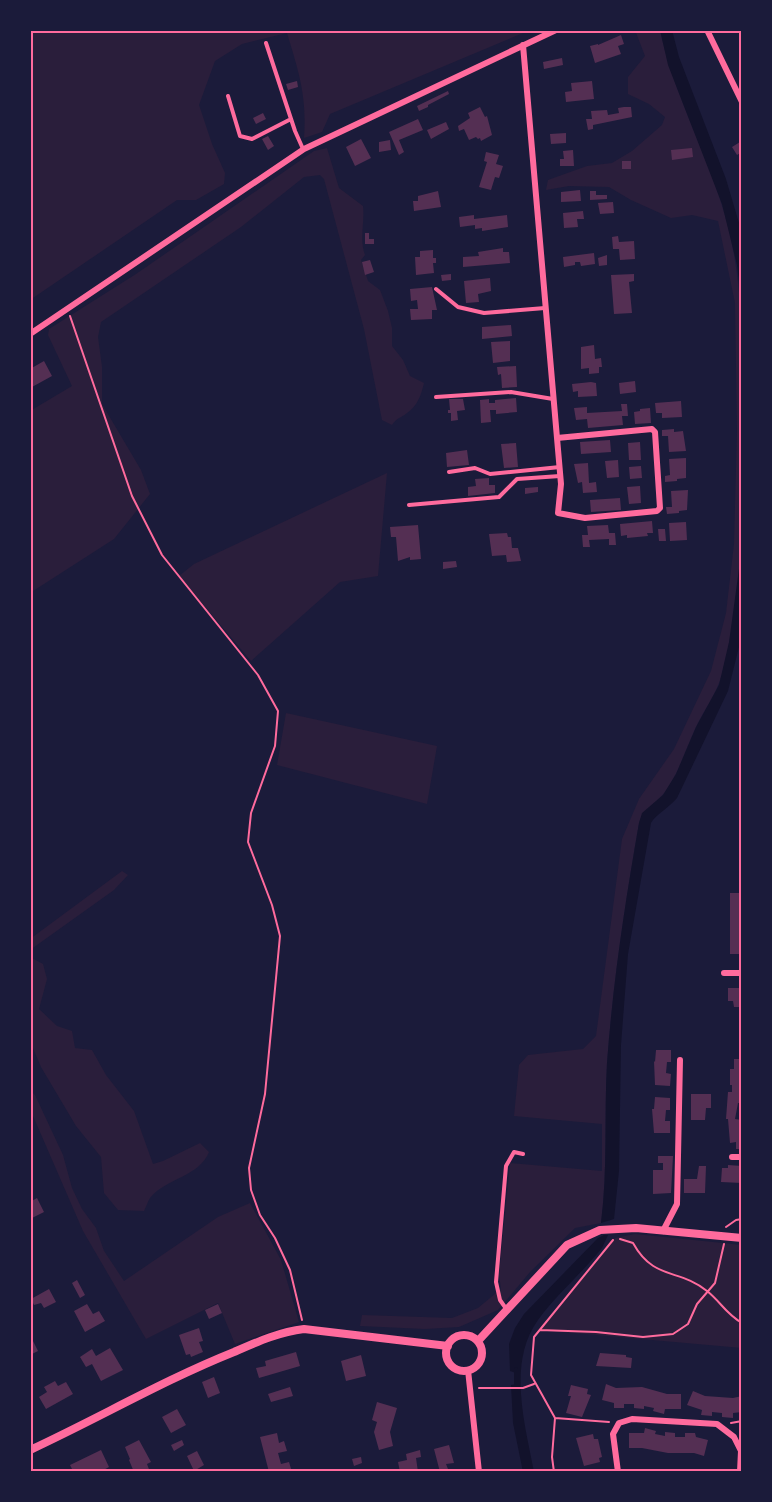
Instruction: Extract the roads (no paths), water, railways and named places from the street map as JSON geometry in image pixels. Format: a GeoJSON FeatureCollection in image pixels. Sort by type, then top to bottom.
{"type":"FeatureCollection","features":[{"type":"Feature","properties":{"kind":"street"},"geometry":{"type":"LineString","coordinates":[[30,334],[304,149],[556,30]]}},
{"type":"Feature","properties":{"kind":"street"},"geometry":{"type":"LineString","coordinates":[[707,30],[742,102]]}},
{"type":"Feature","properties":{"kind":"street"},"geometry":{"type":"LineString","coordinates":[[523,45],[557,438],[560,467],[558,513],[585,518],[657,512],[660,508],[655,432],[652,429],[557,438]]}},
{"type":"Feature","properties":{"kind":"street"},"geometry":{"type":"LineString","coordinates":[[724,973],[742,973]]}},
{"type":"Feature","properties":{"kind":"street"},"geometry":{"type":"LineString","coordinates":[[663,1231],[677,1204],[680,1060]]}},
{"type":"Feature","properties":{"kind":"street"},"geometry":{"type":"LineString","coordinates":[[732,1157],[742,1157]]}},
{"type":"Feature","properties":{"kind":"street"},"geometry":{"type":"LineString","coordinates":[[478,1341],[567,1245],[600,1230],[615,1233],[663,1231],[742,1238]]}},
{"type":"Feature","properties":{"kind":"street"},"geometry":{"type":"LineString","coordinates":[[30,1450],[164,1382],[290,1330],[304,1329],[447,1346]]}},
{"type":"Feature","properties":{"kind":"street"},"geometry":{"type":"LineString","coordinates":[[471,1335],[478,1341],[483,1350],[481,1361],[477,1365],[468,1370],[458,1370],[450,1364],[447,1346],[453,1338],[471,1335]]}},
{"type":"Feature","properties":{"kind":"street"},"geometry":{"type":"LineString","coordinates":[[468,1370],[479,1472]]}},
{"type":"Feature","properties":{"kind":"street"},"geometry":{"type":"LineString","coordinates":[[618,1472],[612,1442],[613,1434],[620,1423],[632,1419],[717,1424],[734,1437],[741,1451],[740,1472]]}},
{"type":"Feature","properties":{"kind":"lane"},"geometry":{"type":"LineString","coordinates":[[266,43],[291,119],[304,149]]}},
{"type":"Feature","properties":{"kind":"lane"},"geometry":{"type":"LineString","coordinates":[[228,96],[240,136],[252,139],[291,119]]}},
{"type":"Feature","properties":{"kind":"lane"},"geometry":{"type":"LineString","coordinates":[[436,289],[458,307],[484,313],[546,308]]}},
{"type":"Feature","properties":{"kind":"lane"},"geometry":{"type":"LineString","coordinates":[[436,397],[511,392],[554,399]]}},
{"type":"Feature","properties":{"kind":"lane"},"geometry":{"type":"LineString","coordinates":[[449,472],[475,468],[490,474],[560,467]]}},
{"type":"Feature","properties":{"kind":"lane"},"geometry":{"type":"LineString","coordinates":[[408,505],[499,497],[516,479],[560,476]]}},
{"type":"Feature","properties":{"kind":"lane"},"geometry":{"type":"LineString","coordinates":[[507,1311],[500,1300],[496,1282],[506,1166],[514,1152],[523,1154]]}},
{"type":"Feature","properties":{"kind":"waterway"},"geometry":{"type":"LineString","coordinates":[[516,1369],[516,1388]]}}]}
